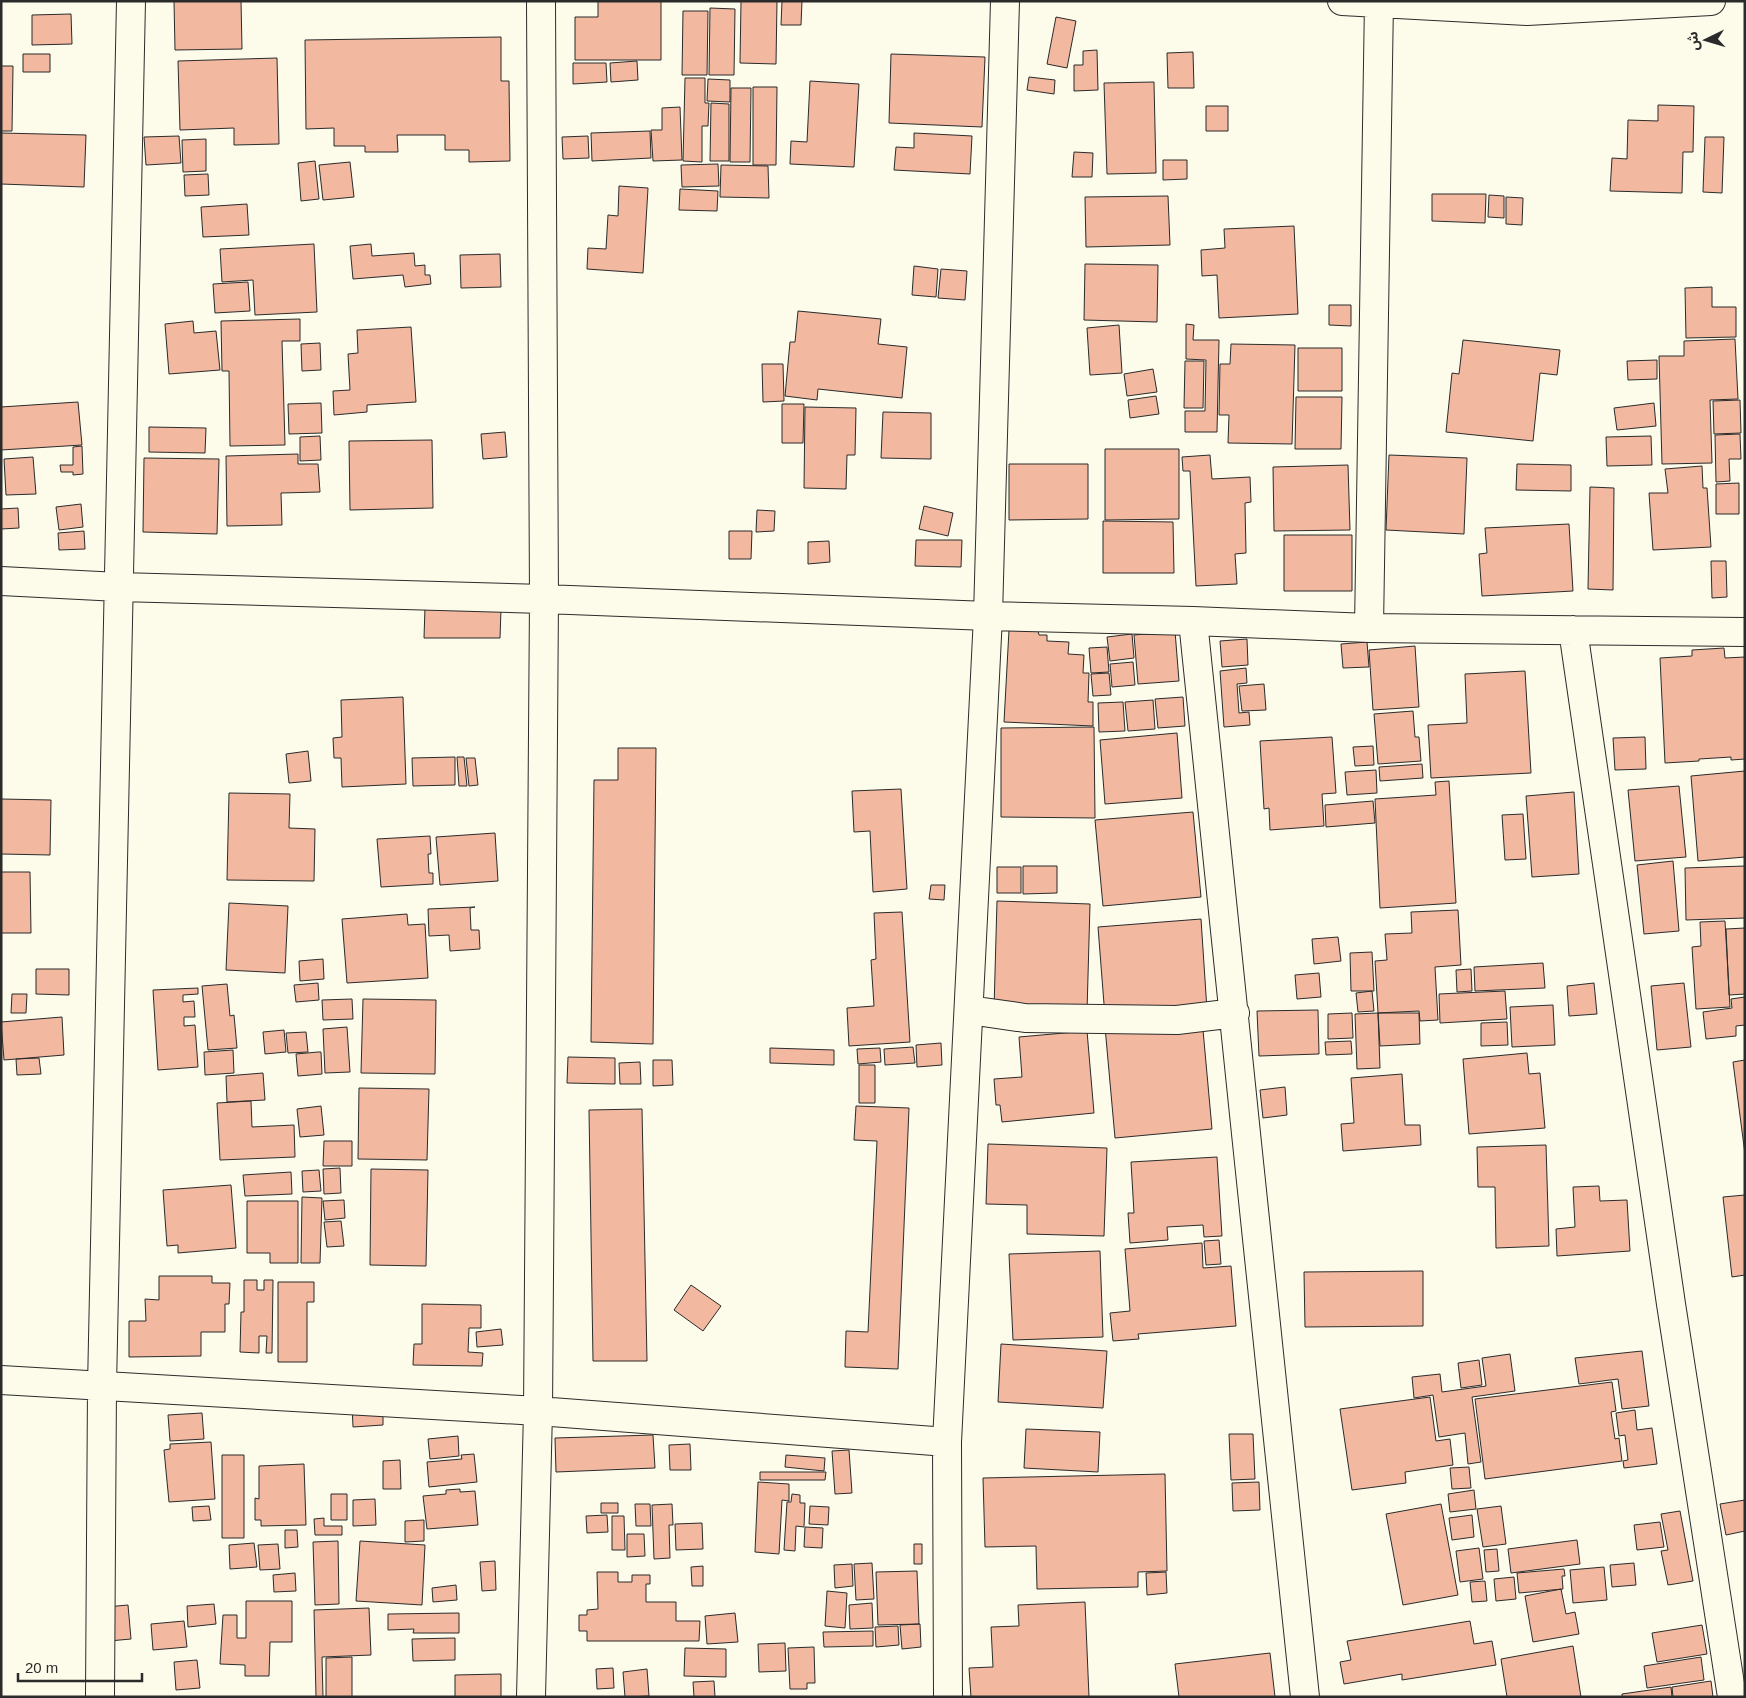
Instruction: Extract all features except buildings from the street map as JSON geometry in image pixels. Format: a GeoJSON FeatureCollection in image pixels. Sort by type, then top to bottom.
{"type":"FeatureCollection","features":[{"type":"Feature","properties":{"kind":"street"},"geometry":{"type":"LineString","coordinates":[[100,1697],[102,1387],[131,1]]}},
{"type":"Feature","properties":{"kind":"street"},"geometry":{"type":"LineString","coordinates":[[532,1697],[538,1411],[544,599],[541,1]]}},
{"type":"Feature","properties":{"kind":"street"},"geometry":{"type":"LineString","coordinates":[[948,1697],[947,1442],[988,616],[1005,1]]}},
{"type":"Feature","properties":{"kind":"street"},"geometry":{"type":"LineString","coordinates":[[1342,1],[1527,10],[1711,1]]}},
{"type":"Feature","properties":{"kind":"street"},"geometry":{"type":"LineString","coordinates":[[1369,628],[1379,2]]}},
{"type":"Feature","properties":{"kind":"street"},"geometry":{"type":"LineString","coordinates":[[1,581],[119,587],[544,599],[1369,628],[1745,632]]}},
{"type":"Feature","properties":{"kind":"street"},"geometry":{"type":"LineString","coordinates":[[1193,621],[1305,1697]]}},
{"type":"Feature","properties":{"kind":"street"},"geometry":{"type":"LineString","coordinates":[[1573,630],[1670,1294],[1732,1697]]}},
{"type":"Feature","properties":{"kind":"street"},"geometry":{"type":"LineString","coordinates":[[969,1010],[1034,1018],[1177,1020],[1235,1013]]}},
{"type":"Feature","properties":{"kind":"street"},"geometry":{"type":"LineString","coordinates":[[1,1380],[538,1411],[947,1442]]}}]}
